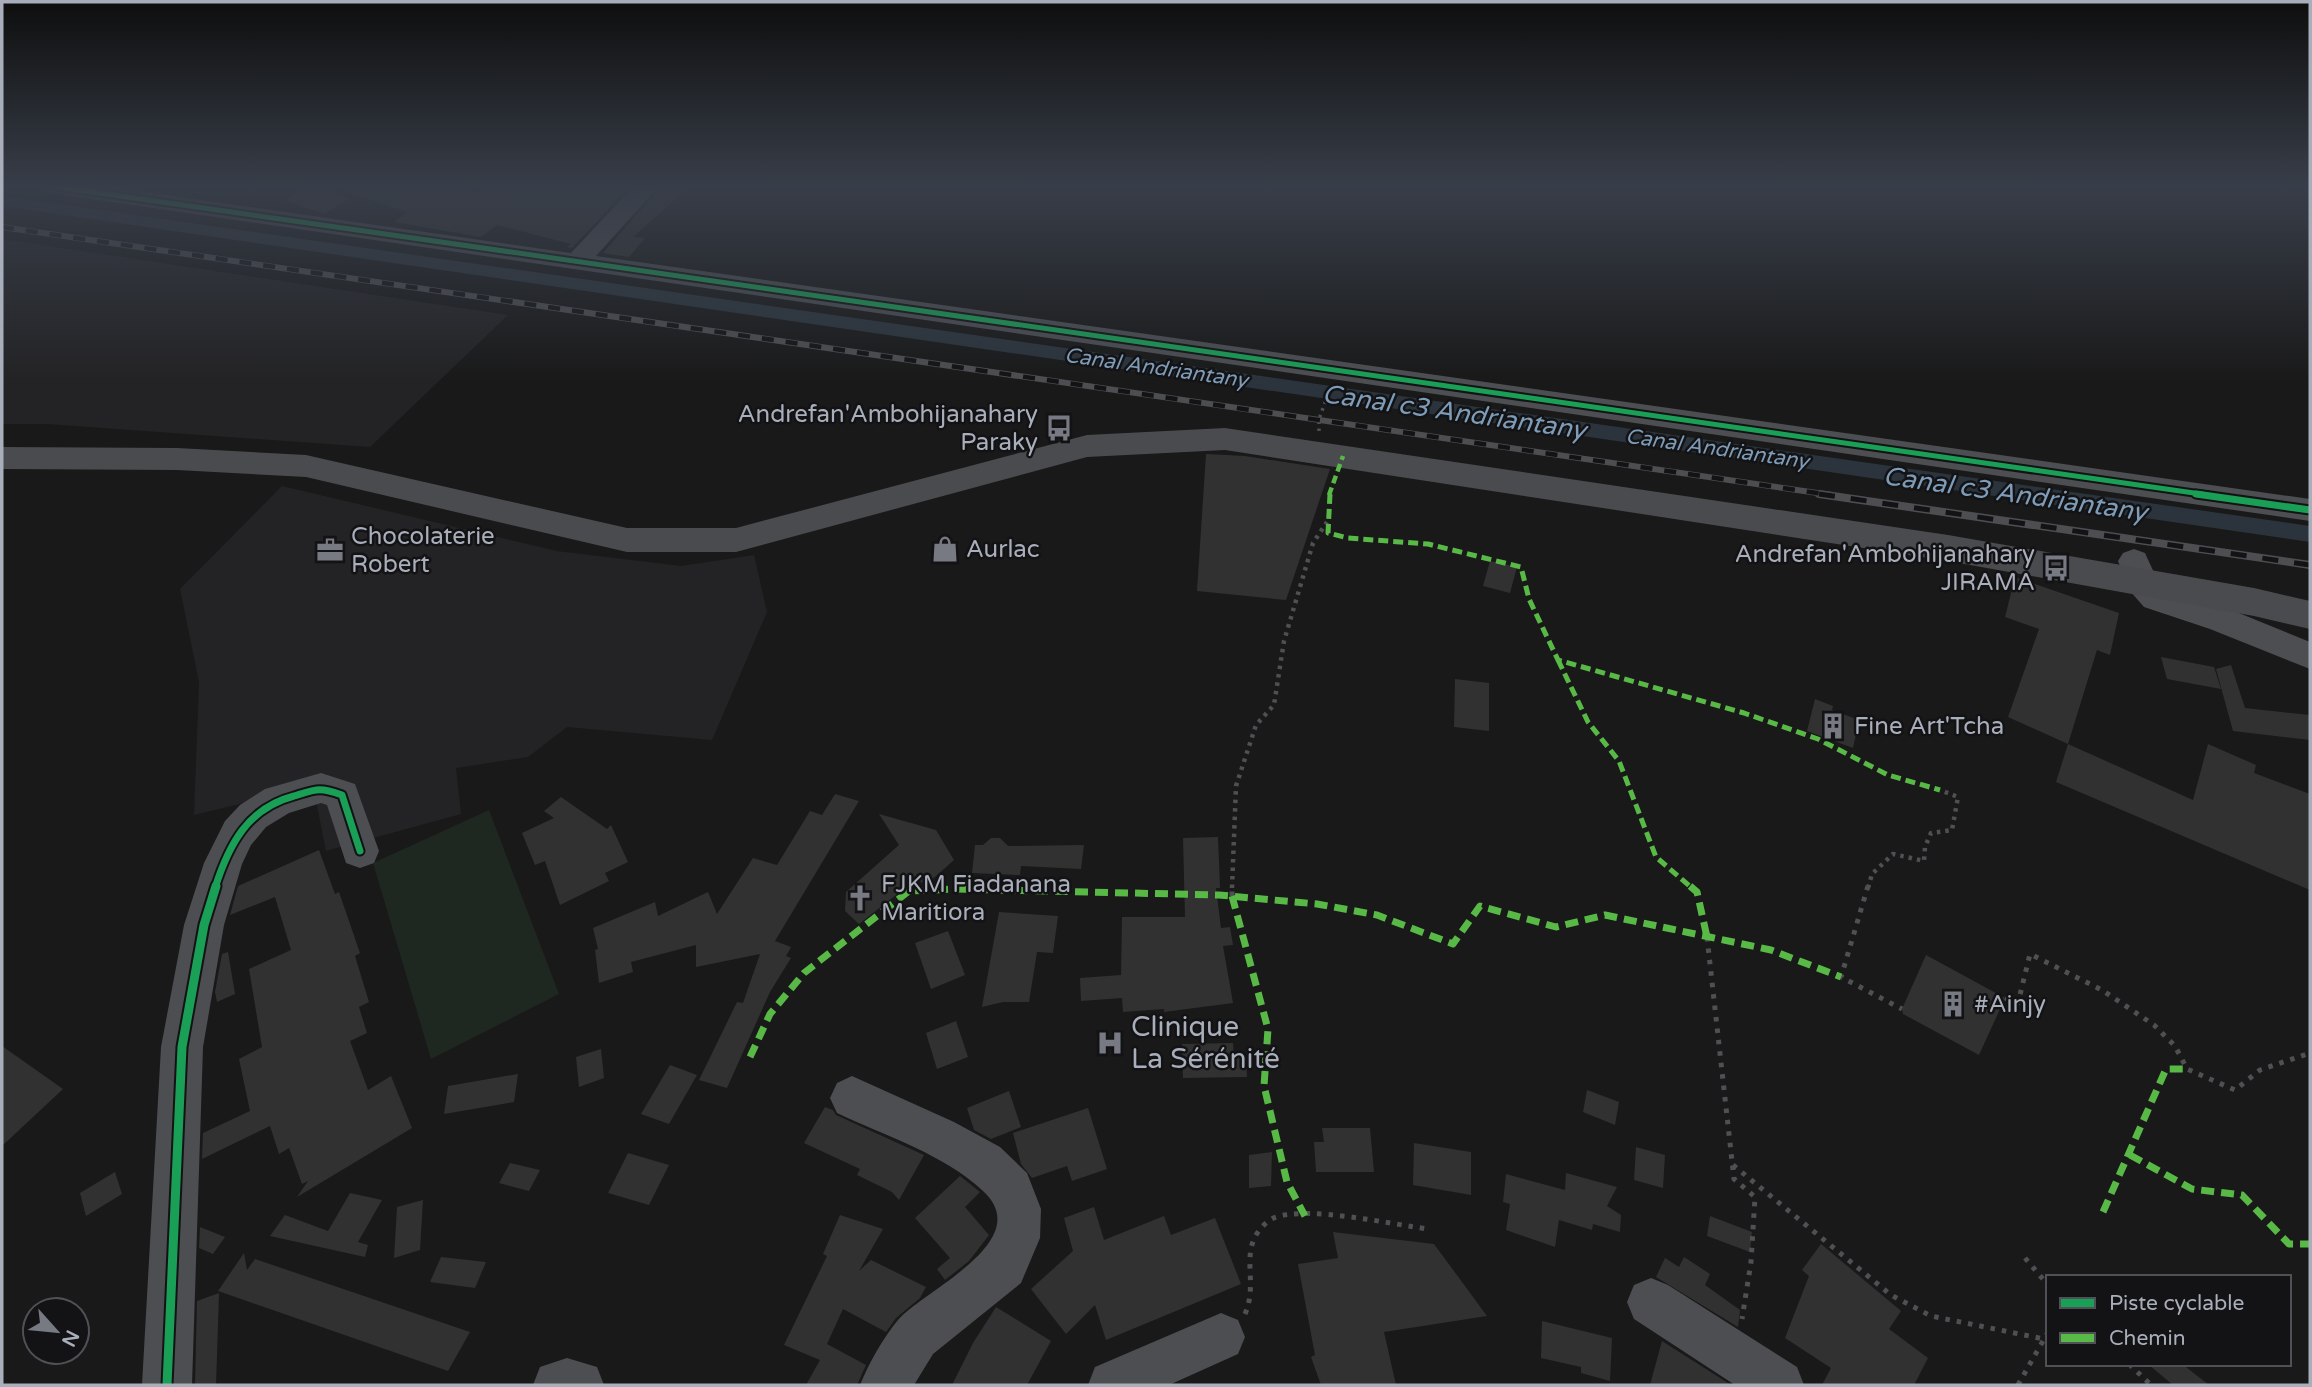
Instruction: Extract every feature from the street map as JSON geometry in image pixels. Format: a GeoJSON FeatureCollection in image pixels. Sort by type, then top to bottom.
{"type":"FeatureCollection","features":[{"type":"Feature","properties":{"kind":"main road"},"geometry":{"type":"LineString","coordinates":[[2,439],[198,440],[319,449],[620,519],[721,522],[756,517],[1101,426],[1208,422],[2138,572],[2310,615]]}},
{"type":"Feature","properties":{"kind":"main road"},"geometry":{"type":"LineString","coordinates":[[2,458],[177,459],[306,466],[627,540],[736,540],[1087,446],[1225,439],[2310,598]]}},
{"type":"Feature","properties":{"kind":"street"},"geometry":{"type":"LineString","coordinates":[[506,252],[2310,510]]}},
{"type":"Feature","properties":{"kind":"street"},"geometry":{"type":"LineString","coordinates":[[577,262],[586,252]]}},
{"type":"Feature","properties":{"kind":"street"},"geometry":{"type":"LineString","coordinates":[[2138,572],[2156,598],[2310,656]]}},
{"type":"Feature","properties":{"kind":"street"},"geometry":{"type":"LineString","coordinates":[[167,1385],[182,1047],[204,925],[223,863],[238,833],[265,807],[278,800],[321,788],[342,795],[360,851]]}},
{"type":"Feature","properties":{"kind":"street"},"geometry":{"type":"LineString","coordinates":[[852,1098],[962,1150],[998,1174],[1011,1189],[1020,1216],[1019,1234],[1013,1254],[1004,1266],[916,1337],[885,1385]]}},
{"type":"Feature","properties":{"kind":"street"},"geometry":{"type":"LineString","coordinates":[[1651,1302],[1779,1385]]}},
{"type":"Feature","properties":{"kind":"street"},"geometry":{"type":"LineString","coordinates":[[1113,1385],[1221,1337]]}},
{"type":"Feature","properties":{"kind":"street"},"geometry":{"type":"LineString","coordinates":[[558,1385],[579,1385]]}},
{"type":"Feature","properties":{"kind":"path"},"geometry":{"type":"LineString","coordinates":[[1319,438],[1319,419],[1328,396]]}},
{"type":"Feature","properties":{"kind":"path"},"geometry":{"type":"LineString","coordinates":[[1232,896],[1236,786],[1256,725],[1274,705],[1287,628],[1313,543],[1326,523]]}},
{"type":"Feature","properties":{"kind":"path"},"geometry":{"type":"LineString","coordinates":[[1902,1009],[1842,977],[1872,874],[1893,855],[1924,861],[1925,847],[1931,833],[1952,830],[1958,797],[1940,790]]}},
{"type":"Feature","properties":{"kind":"path"},"geometry":{"type":"LineString","coordinates":[[1707,937],[1734,1179],[1755,1197],[1751,1262],[1736,1358]]}},
{"type":"Feature","properties":{"kind":"path"},"geometry":{"type":"LineString","coordinates":[[2005,998],[2018,1003],[2029,954],[2102,990],[2154,1025],[2175,1046],[2187,1069],[2235,1090],[2246,1077],[2267,1065],[2310,1053]]}},
{"type":"Feature","properties":{"kind":"path"},"geometry":{"type":"LineString","coordinates":[[1732,1165],[1891,1295],[1931,1316],[2046,1335],[2018,1385]]}},
{"type":"Feature","properties":{"kind":"path"},"geometry":{"type":"LineString","coordinates":[[1221,1337],[1238,1325],[1252,1300],[1255,1282],[1252,1244],[1261,1228],[1277,1217],[1315,1215],[1428,1229]]}},
{"type":"Feature","properties":{"kind":"path"},"geometry":{"type":"LineString","coordinates":[[2025,1258],[2046,1283]]}},
{"type":"Feature","properties":{"kind":"path"},"geometry":{"type":"LineString","coordinates":[[2131,1366],[2151,1385]]}},
{"type":"Feature","properties":{"kind":"shaded area"},"geometry":{"type":"Polygon","coordinates":[[[2,252],[87,252],[508,315],[370,447],[47,424],[2,424],[2,252]]]}},
{"type":"Feature","properties":{"kind":"shaded area","name":"Chocolaterie Robert"},"geometry":{"type":"Polygon","coordinates":[[[282,486],[557,551],[681,566],[754,555],[767,612],[712,740],[567,727],[528,757],[456,768],[461,814],[326,851],[313,786],[194,815],[199,682],[180,589],[282,486]]]}},
{"type":"Feature","properties":{"kind":"shaded area"},"geometry":{"type":"Polygon","coordinates":[[[489,810],[559,994],[431,1059],[373,863],[489,810]]]}},
{"type":"Feature","properties":{"kind":"building"},"geometry":{"type":"Polygon","coordinates":[[[604,252],[633,252],[629,257],[604,252]]]}},
{"type":"Feature","properties":{"kind":"building"},"geometry":{"type":"Polygon","coordinates":[[[1206,454],[1245,456],[1330,469],[1286,600],[1197,591],[1206,454]]]}},
{"type":"Feature","properties":{"kind":"building"},"geometry":{"type":"Polygon","coordinates":[[[1490,561],[1517,567],[1510,593],[1483,586],[1490,561]]]}},
{"type":"Feature","properties":{"kind":"building"},"geometry":{"type":"Polygon","coordinates":[[[2015,577],[2119,613],[2110,655],[2097,650],[2068,744],[2008,717],[2039,629],[2005,617],[2015,577]]]}},
{"type":"Feature","properties":{"kind":"building"},"geometry":{"type":"Polygon","coordinates":[[[2161,657],[2214,667],[2221,689],[2167,679],[2161,657]]]}},
{"type":"Feature","properties":{"kind":"building"},"geometry":{"type":"Polygon","coordinates":[[[2231,665],[2245,708],[2310,715],[2310,740],[2233,731],[2216,669],[2231,665]]]}},
{"type":"Feature","properties":{"kind":"building"},"geometry":{"type":"Polygon","coordinates":[[[1455,679],[1489,683],[1489,731],[1454,727],[1455,679]]]}},
{"type":"Feature","properties":{"kind":"building","name":"Fine Art'Tcha"},"geometry":{"type":"Polygon","coordinates":[[[1815,699],[1833,706],[1832,710],[1859,720],[1853,748],[1807,731],[1815,699]]]}},
{"type":"Feature","properties":{"kind":"building"},"geometry":{"type":"Polygon","coordinates":[[[2068,744],[2193,800],[2208,744],[2256,765],[2254,773],[2310,794],[2310,890],[2056,782],[2068,744]]]}},
{"type":"Feature","properties":{"kind":"building"},"geometry":{"type":"Polygon","coordinates":[[[835,794],[859,801],[775,941],[791,947],[786,956],[791,958],[770,992],[727,1088],[699,1080],[737,1002],[743,1003],[760,954],[696,967],[696,945],[631,962],[633,972],[599,983],[595,950],[598,949],[593,928],[655,902],[658,916],[708,892],[717,914],[753,858],[777,865],[810,811],[822,815],[835,794]]]}},
{"type":"Feature","properties":{"kind":"building"},"geometry":{"type":"Polygon","coordinates":[[[561,797],[607,829],[611,825],[628,862],[605,873],[609,881],[560,905],[545,861],[535,865],[522,833],[554,818],[544,811],[561,797]]]}},
{"type":"Feature","properties":{"kind":"building"},"geometry":{"type":"Polygon","coordinates":[[[879,814],[936,830],[954,860],[927,884],[915,880],[859,924],[845,911],[846,892],[899,845],[879,814]]]}},
{"type":"Feature","properties":{"kind":"building"},"geometry":{"type":"Polygon","coordinates":[[[1218,837],[1220,888],[1216,888],[1221,928],[1230,927],[1233,945],[1223,946],[1233,1003],[1164,1012],[1164,1009],[1123,1012],[1122,998],[1081,1001],[1080,978],[1121,975],[1122,917],[1185,917],[1183,838],[1218,837]]]}},
{"type":"Feature","properties":{"kind":"building"},"geometry":{"type":"Polygon","coordinates":[[[991,838],[1000,838],[1008,846],[1084,845],[1081,869],[1021,866],[1020,875],[972,873],[975,845],[983,845],[991,838]]]}},
{"type":"Feature","properties":{"kind":"building"},"geometry":{"type":"Polygon","coordinates":[[[319,850],[335,894],[339,892],[360,953],[355,956],[369,1002],[359,1007],[367,1033],[350,1041],[368,1090],[391,1076],[412,1128],[297,1197],[308,1181],[302,1184],[289,1148],[279,1154],[270,1126],[202,1159],[203,1133],[250,1111],[239,1059],[262,1047],[249,969],[291,950],[275,897],[230,915],[238,886],[319,850]]]}},
{"type":"Feature","properties":{"kind":"building"},"geometry":{"type":"Polygon","coordinates":[[[999,912],[1058,916],[1053,953],[1037,952],[1029,1002],[1003,1002],[982,1007],[999,912]]]}},
{"type":"Feature","properties":{"kind":"building"},"geometry":{"type":"Polygon","coordinates":[[[948,931],[965,975],[931,989],[915,943],[948,931]]]}},
{"type":"Feature","properties":{"kind":"building"},"geometry":{"type":"Polygon","coordinates":[[[228,952],[235,994],[217,1002],[215,992],[222,954],[228,952]]]}},
{"type":"Feature","properties":{"kind":"building","name":"#Ainjy"},"geometry":{"type":"Polygon","coordinates":[[[1926,955],[2005,998],[1979,1055],[1903,1014],[1902,1009],[1926,955]]]}},
{"type":"Feature","properties":{"kind":"building"},"geometry":{"type":"Polygon","coordinates":[[[956,1021],[968,1057],[937,1069],[926,1033],[956,1021]]]}},
{"type":"Feature","properties":{"kind":"building"},"geometry":{"type":"Polygon","coordinates":[[[1233,1043],[1234,1056],[1246,1056],[1247,1077],[1183,1078],[1182,1044],[1233,1043]]]}},
{"type":"Feature","properties":{"kind":"building"},"geometry":{"type":"Polygon","coordinates":[[[2,1046],[63,1089],[2,1146],[2,1046]]]}},
{"type":"Feature","properties":{"kind":"building"},"geometry":{"type":"Polygon","coordinates":[[[601,1049],[604,1078],[579,1087],[576,1057],[601,1049]]]}},
{"type":"Feature","properties":{"kind":"building"},"geometry":{"type":"Polygon","coordinates":[[[670,1065],[697,1075],[669,1124],[641,1114],[670,1065]]]}},
{"type":"Feature","properties":{"kind":"building"},"geometry":{"type":"Polygon","coordinates":[[[518,1074],[514,1102],[444,1114],[448,1086],[518,1074]]]}},
{"type":"Feature","properties":{"kind":"building"},"geometry":{"type":"Polygon","coordinates":[[[1587,1090],[1619,1102],[1615,1125],[1583,1112],[1587,1090]]]}},
{"type":"Feature","properties":{"kind":"building"},"geometry":{"type":"Polygon","coordinates":[[[1009,1091],[1021,1127],[991,1139],[974,1130],[967,1108],[1009,1091]]]}},
{"type":"Feature","properties":{"kind":"building"},"geometry":{"type":"Polygon","coordinates":[[[825,1107],[833,1110],[836,1115],[924,1155],[899,1200],[892,1192],[857,1175],[860,1169],[804,1143],[825,1107]]]}},
{"type":"Feature","properties":{"kind":"building"},"geometry":{"type":"Polygon","coordinates":[[[1088,1108],[1107,1169],[1072,1181],[1067,1166],[1032,1178],[1021,1164],[1013,1133],[1088,1108]]]}},
{"type":"Feature","properties":{"kind":"building"},"geometry":{"type":"Polygon","coordinates":[[[1322,1128],[1370,1128],[1374,1172],[1316,1172],[1314,1142],[1324,1142],[1322,1128]]]}},
{"type":"Feature","properties":{"kind":"building"},"geometry":{"type":"Polygon","coordinates":[[[1414,1143],[1471,1152],[1471,1195],[1413,1185],[1414,1143]]]}},
{"type":"Feature","properties":{"kind":"building"},"geometry":{"type":"Polygon","coordinates":[[[1636,1147],[1665,1155],[1663,1188],[1634,1180],[1636,1147]]]}},
{"type":"Feature","properties":{"kind":"building"},"geometry":{"type":"Polygon","coordinates":[[[1272,1152],[1271,1186],[1249,1188],[1249,1155],[1272,1152]]]}},
{"type":"Feature","properties":{"kind":"building"},"geometry":{"type":"Polygon","coordinates":[[[628,1153],[669,1165],[649,1205],[608,1193],[628,1153]]]}},
{"type":"Feature","properties":{"kind":"building"},"geometry":{"type":"Polygon","coordinates":[[[510,1163],[540,1170],[529,1191],[499,1183],[510,1163]]]}},
{"type":"Feature","properties":{"kind":"building"},"geometry":{"type":"Polygon","coordinates":[[[115,1172],[122,1194],[86,1216],[80,1193],[115,1172]]]}},
{"type":"Feature","properties":{"kind":"building"},"geometry":{"type":"Polygon","coordinates":[[[1566,1173],[1617,1187],[1607,1206],[1621,1215],[1620,1232],[1593,1224],[1592,1230],[1559,1220],[1555,1247],[1506,1230],[1510,1204],[1503,1202],[1506,1174],[1565,1190],[1566,1173]]]}},
{"type":"Feature","properties":{"kind":"building"},"geometry":{"type":"Polygon","coordinates":[[[960,1176],[980,1192],[965,1207],[989,1235],[969,1261],[945,1280],[937,1269],[950,1258],[915,1218],[960,1176]]]}},
{"type":"Feature","properties":{"kind":"building"},"geometry":{"type":"Polygon","coordinates":[[[350,1193],[382,1200],[358,1242],[368,1245],[365,1257],[270,1236],[285,1215],[328,1231],[350,1193]]]}},
{"type":"Feature","properties":{"kind":"building"},"geometry":{"type":"Polygon","coordinates":[[[423,1200],[420,1250],[394,1258],[397,1207],[423,1200]]]}},
{"type":"Feature","properties":{"kind":"building"},"geometry":{"type":"Polygon","coordinates":[[[1094,1207],[1104,1240],[1164,1216],[1171,1235],[1215,1218],[1241,1284],[1106,1340],[1095,1305],[1066,1334],[1031,1289],[1073,1251],[1064,1218],[1094,1207]]]}},
{"type":"Feature","properties":{"kind":"building"},"geometry":{"type":"Polygon","coordinates":[[[840,1215],[883,1229],[859,1271],[871,1260],[926,1287],[920,1298],[896,1318],[886,1332],[843,1309],[827,1344],[866,1365],[857,1385],[806,1385],[820,1360],[784,1345],[827,1256],[823,1254],[840,1215]]]}},
{"type":"Feature","properties":{"kind":"building"},"geometry":{"type":"Polygon","coordinates":[[[1710,1216],[1752,1232],[1750,1252],[1707,1236],[1710,1216]]]}},
{"type":"Feature","properties":{"kind":"building"},"geometry":{"type":"Polygon","coordinates":[[[200,1227],[225,1237],[213,1254],[199,1248],[200,1227]]]}},
{"type":"Feature","properties":{"kind":"building"},"geometry":{"type":"Polygon","coordinates":[[[1333,1232],[1434,1244],[1487,1316],[1384,1332],[1396,1385],[1321,1385],[1311,1357],[1315,1355],[1298,1264],[1338,1258],[1333,1232]]]}},
{"type":"Feature","properties":{"kind":"building"},"geometry":{"type":"Polygon","coordinates":[[[1821,1244],[1901,1311],[1889,1329],[1928,1358],[1914,1385],[1822,1385],[1831,1368],[1785,1338],[1809,1276],[1802,1270],[1821,1244]]]}},
{"type":"Feature","properties":{"kind":"building"},"geometry":{"type":"Polygon","coordinates":[[[244,1253],[247,1270],[255,1259],[470,1332],[448,1371],[218,1291],[244,1253]]]}},
{"type":"Feature","properties":{"kind":"building"},"geometry":{"type":"Polygon","coordinates":[[[441,1257],[486,1262],[475,1288],[430,1282],[441,1257]]]}},
{"type":"Feature","properties":{"kind":"building"},"geometry":{"type":"Polygon","coordinates":[[[1684,1257],[1710,1274],[1705,1285],[1740,1310],[1738,1327],[1656,1277],[1665,1258],[1679,1267],[1684,1257]]]}},
{"type":"Feature","properties":{"kind":"building"},"geometry":{"type":"Polygon","coordinates":[[[219,1293],[216,1385],[195,1385],[197,1301],[219,1293]]]}},
{"type":"Feature","properties":{"kind":"building"},"geometry":{"type":"Polygon","coordinates":[[[996,1307],[1051,1341],[1027,1385],[952,1385],[973,1343],[996,1307]]]}},
{"type":"Feature","properties":{"kind":"building"},"geometry":{"type":"Polygon","coordinates":[[[1542,1321],[1612,1338],[1610,1381],[1581,1373],[1581,1367],[1541,1358],[1542,1321]]]}},
{"type":"Feature","properties":{"kind":"building"},"geometry":{"type":"Polygon","coordinates":[[[1662,1341],[1731,1385],[1650,1385],[1662,1341]]]}},
{"type":"Feature","properties":{"kind":"building"},"geometry":{"type":"Polygon","coordinates":[[[2150,1366],[2185,1366],[2209,1385],[2173,1385],[2150,1366]]]}},
{"type":"Feature","properties":{"kind":"waterway","name":"Canal c3 Andriantany"},"geometry":{"type":"LineString","coordinates":[[354,252],[2310,534]]}},
{"type":"Feature","properties":{"kind":"waterway","name":"Canal c3 Andriantany"},"geometry":{"type":"LineString","coordinates":[[848,323],[2026,495]]}},
{"type":"Feature","properties":{"kind":"waterway","name":"Canal c3 Andriantany"},"geometry":{"type":"LineString","coordinates":[[2014,494],[2310,537]]}},
{"type":"Feature","properties":{"kind":"railway"},"geometry":{"type":"LineString","coordinates":[[171,252],[1831,495]]}},
{"type":"Feature","properties":{"kind":"railway"},"geometry":{"type":"LineString","coordinates":[[1819,494],[2310,565]]}},
{"type":"Feature","properties":{"kind":"marked path"},"geometry":{"type":"LineString","coordinates":[[1343,456],[1330,493],[1328,533],[1348,538],[1428,544],[1521,567],[1529,599],[1558,660],[1744,713],[1818,739],[1888,775],[1940,790]]}},
{"type":"Feature","properties":{"kind":"marked path"},"geometry":{"type":"LineString","coordinates":[[1558,660],[1588,722],[1619,761],[1656,857],[1697,892],[1707,937]]}},
{"type":"Feature","properties":{"kind":"marked path"},"geometry":{"type":"LineString","coordinates":[[750,1057],[770,1014],[804,973],[909,891],[956,889],[1219,895],[1317,904],[1377,915],[1453,944],[1480,906],[1556,927],[1605,915],[1771,950],[1841,977]]}},
{"type":"Feature","properties":{"kind":"marked path"},"geometry":{"type":"LineString","coordinates":[[1232,896],[1268,1029],[1264,1086],[1287,1182],[1305,1216]]}},
{"type":"Feature","properties":{"kind":"marked path"},"geometry":{"type":"LineString","coordinates":[[2103,1212],[2166,1069],[2187,1069]]}},
{"type":"Feature","properties":{"kind":"marked path"},"geometry":{"type":"LineString","coordinates":[[2130,1155],[2192,1189],[2242,1195],[2289,1244],[2310,1244]]}},
{"type":"Feature","properties":{"kind":"cycle path"},"geometry":{"type":"LineString","coordinates":[[508,252],[2310,510]]}},
{"type":"Feature","properties":{"kind":"cycle path"},"geometry":{"type":"LineString","coordinates":[[167,1385],[182,1047],[204,925],[223,863],[238,833],[253,816],[278,800],[321,788],[342,795],[360,851]]}},
{"type":"Feature","properties":{"kind":"place","name":"Andrefan'Ambohijanahary Paraky"},"geometry":{"type":"Point","coordinates":[1059,428]}},
{"type":"Feature","properties":{"kind":"place","name":"Aurlac"},"geometry":{"type":"Point","coordinates":[945,549]}},
{"type":"Feature","properties":{"kind":"place","name":"Chocolaterie Robert"},"geometry":{"type":"Point","coordinates":[330,550]}},
{"type":"Feature","properties":{"kind":"place","name":"Andrefan'Ambohijanahary JIRAMA"},"geometry":{"type":"Point","coordinates":[2056,568]}},
{"type":"Feature","properties":{"kind":"place","name":"Fine Art'Tcha"},"geometry":{"type":"Point","coordinates":[1833,726]}},
{"type":"Feature","properties":{"kind":"place","name":"FJKM Fiadanana Maritiora"},"geometry":{"type":"Point","coordinates":[860,898]}},
{"type":"Feature","properties":{"kind":"place","name":"#Ainjy"},"geometry":{"type":"Point","coordinates":[1953,1004]}},
{"type":"Feature","properties":{"kind":"place","name":"Clinique La Sérénité"},"geometry":{"type":"Point","coordinates":[1110,1043]}},
{"type":"Feature","properties":{"kind":"water label","name":"Canal Andriantany"},"geometry":{"type":"Point","coordinates":[1156,368]}},
{"type":"Feature","properties":{"kind":"water label","name":"Canal Andriantany"},"geometry":{"type":"Point","coordinates":[1717,449]}}]}
